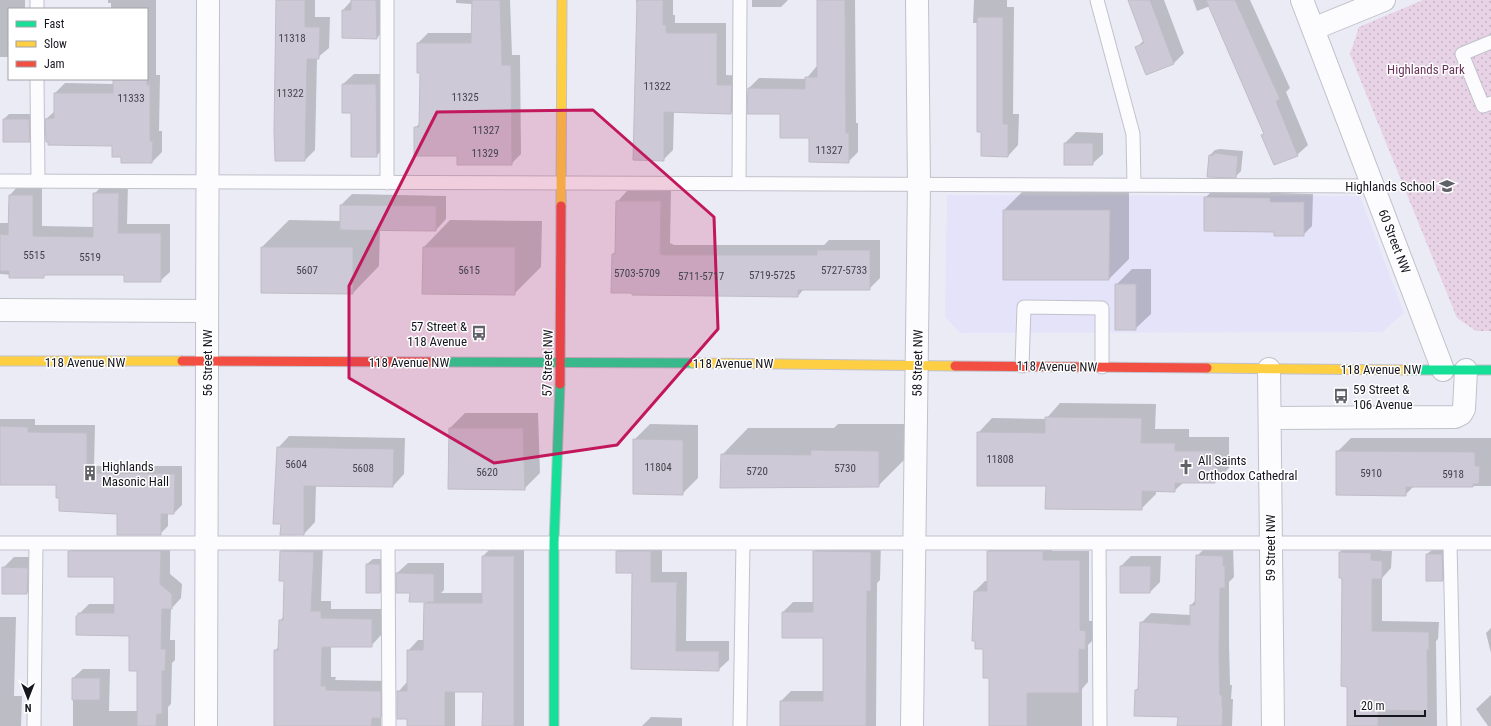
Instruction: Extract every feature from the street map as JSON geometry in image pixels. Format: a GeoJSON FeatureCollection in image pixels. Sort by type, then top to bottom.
{"type":"FeatureCollection","features":[{"type":"Feature","properties":{"kind":"main road","name":"57 Street NW"},"geometry":{"type":"LineString","coordinates":[[554,726],[554,543],[561,362],[562,0]]}},
{"type":"Feature","properties":{"kind":"main road","name":"118 Avenue NW"},"geometry":{"type":"LineString","coordinates":[[0,361],[918,364],[1269,369],[1491,370]]}},
{"type":"Feature","properties":{"kind":"street","name":"56 Street NW"},"geometry":{"type":"LineString","coordinates":[[206,726],[208,0]]}},
{"type":"Feature","properties":{"kind":"street","name":"58 Street NW"},"geometry":{"type":"LineString","coordinates":[[912,726],[913,543],[918,364],[919,184],[917,0]]}},
{"type":"Feature","properties":{"kind":"street","name":"60 Street NW"},"geometry":{"type":"LineString","coordinates":[[1302,0],[1444,370]]}},
{"type":"Feature","properties":{"kind":"street"},"geometry":{"type":"LineString","coordinates":[[1314,29],[1384,0]]}},
{"type":"Feature","properties":{"kind":"street"},"geometry":{"type":"LineString","coordinates":[[0,310],[207,311]]}},
{"type":"Feature","properties":{"kind":"street","name":"59 Street NW"},"geometry":{"type":"LineString","coordinates":[[1269,369],[1272,726]]}},
{"type":"Feature","properties":{"kind":"street"},"geometry":{"type":"LineString","coordinates":[[1270,418],[1455,417],[1461,414],[1464,409],[1466,370]]}},
{"type":"Feature","properties":{"kind":"lane"},"geometry":{"type":"LineString","coordinates":[[387,0],[387,182]]}},
{"type":"Feature","properties":{"kind":"lane"},"geometry":{"type":"LineString","coordinates":[[739,184],[740,0]]}},
{"type":"Feature","properties":{"kind":"lane"},"geometry":{"type":"LineString","coordinates":[[1097,0],[1133,134],[1134,185]]}},
{"type":"Feature","properties":{"kind":"lane"},"geometry":{"type":"LineString","coordinates":[[1491,42],[1462,54],[1484,106],[1491,103]]}},
{"type":"Feature","properties":{"kind":"lane"},"geometry":{"type":"LineString","coordinates":[[37,80],[38,181]]}},
{"type":"Feature","properties":{"kind":"lane"},"geometry":{"type":"LineString","coordinates":[[0,181],[1374,186]]}},
{"type":"Feature","properties":{"kind":"lane"},"geometry":{"type":"LineString","coordinates":[[1022,366],[1024,307],[1102,308],[1102,367]]}},
{"type":"Feature","properties":{"kind":"lane"},"geometry":{"type":"LineString","coordinates":[[0,543],[1491,543]]}},
{"type":"Feature","properties":{"kind":"lane"},"geometry":{"type":"LineString","coordinates":[[34,726],[36,543]]}},
{"type":"Feature","properties":{"kind":"lane"},"geometry":{"type":"LineString","coordinates":[[388,543],[389,726]]}},
{"type":"Feature","properties":{"kind":"lane"},"geometry":{"type":"LineString","coordinates":[[740,726],[743,543]]}},
{"type":"Feature","properties":{"kind":"lane"},"geometry":{"type":"LineString","coordinates":[[1099,543],[1100,726]]}},
{"type":"Feature","properties":{"kind":"lane"},"geometry":{"type":"LineString","coordinates":[[1450,543],[1454,726]]}},
{"type":"Feature","properties":{"kind":"highlighted area"},"geometry":{"type":"Polygon","coordinates":[[[593,110],[714,217],[718,329],[617,445],[494,463],[349,378],[349,286],[437,112],[593,110]]]}},
{"type":"Feature","properties":{"kind":"shaded area"},"geometry":{"type":"Polygon","coordinates":[[[947,195],[1360,196],[1404,313],[1382,332],[960,333],[945,317],[947,195]]]}},
{"type":"Feature","properties":{"kind":"green space","name":"Highlands Park"},"geometry":{"type":"Polygon","coordinates":[[[1423,0],[1491,0],[1491,331],[1476,331],[1457,318],[1350,54],[1359,27],[1423,0]]]}},
{"type":"Feature","properties":{"kind":"building"},"geometry":{"type":"Polygon","coordinates":[[[276,0],[305,0],[305,27],[320,27],[319,59],[307,59],[305,161],[275,161],[276,0]]]}},
{"type":"Feature","properties":{"kind":"building"},"geometry":{"type":"Polygon","coordinates":[[[351,0],[376,0],[377,39],[342,38],[342,10],[351,10],[351,0]]]}},
{"type":"Feature","properties":{"kind":"building"},"geometry":{"type":"Polygon","coordinates":[[[472,0],[500,0],[502,65],[511,65],[512,165],[457,165],[457,156],[414,156],[414,127],[419,127],[420,73],[417,73],[417,43],[471,43],[472,0]]]}},
{"type":"Feature","properties":{"kind":"building"},"geometry":{"type":"Polygon","coordinates":[[[637,0],[663,0],[663,25],[666,25],[666,33],[717,33],[717,85],[732,85],[731,114],[664,112],[664,161],[633,160],[637,0]]]}},
{"type":"Feature","properties":{"kind":"building"},"geometry":{"type":"Polygon","coordinates":[[[817,0],[845,0],[846,133],[849,133],[849,163],[809,162],[809,138],[780,138],[780,114],[747,114],[748,88],[805,89],[805,77],[817,77],[817,0]]]}},
{"type":"Feature","properties":{"kind":"building"},"geometry":{"type":"Polygon","coordinates":[[[1128,0],[1150,0],[1174,64],[1146,75],[1135,47],[1144,43],[1128,0]]]}},
{"type":"Feature","properties":{"kind":"building"},"geometry":{"type":"Polygon","coordinates":[[[1206,0],[1235,0],[1280,99],[1276,101],[1298,156],[1274,165],[1261,135],[1264,134],[1206,0]]]}},
{"type":"Feature","properties":{"kind":"building"},"geometry":{"type":"Polygon","coordinates":[[[977,17],[1003,17],[1003,124],[1008,124],[1008,157],[981,156],[981,132],[977,132],[977,17]]]}},
{"type":"Feature","properties":{"kind":"building"},"geometry":{"type":"Polygon","coordinates":[[[113,80],[147,80],[147,85],[150,85],[150,141],[153,141],[152,163],[121,163],[121,157],[112,157],[112,146],[48,145],[48,142],[46,142],[45,119],[54,118],[54,93],[113,93],[113,80]]]}},
{"type":"Feature","properties":{"kind":"building"},"geometry":{"type":"Polygon","coordinates":[[[342,84],[376,84],[377,157],[351,157],[351,113],[342,113],[342,84]]]}},
{"type":"Feature","properties":{"kind":"building"},"geometry":{"type":"Polygon","coordinates":[[[3,119],[29,119],[30,142],[3,142],[3,119]]]}},
{"type":"Feature","properties":{"kind":"building"},"geometry":{"type":"Polygon","coordinates":[[[1064,143],[1093,143],[1093,165],[1064,165],[1064,143]]]}},
{"type":"Feature","properties":{"kind":"building"},"geometry":{"type":"Polygon","coordinates":[[[1214,153],[1238,156],[1236,178],[1207,177],[1209,155],[1214,155],[1214,153]]]}},
{"type":"Feature","properties":{"kind":"building"},"geometry":{"type":"Polygon","coordinates":[[[93,193],[119,193],[118,233],[161,233],[161,282],[124,282],[124,275],[44,275],[44,278],[9,278],[9,271],[0,271],[0,234],[8,235],[9,195],[33,195],[33,236],[93,237],[93,193]]]}},
{"type":"Feature","properties":{"kind":"building"},"geometry":{"type":"Polygon","coordinates":[[[1204,197],[1270,198],[1270,202],[1304,202],[1304,236],[1274,236],[1274,232],[1204,231],[1204,197]]]}},
{"type":"Feature","properties":{"kind":"building"},"geometry":{"type":"Polygon","coordinates":[[[616,201],[661,201],[660,254],[663,255],[817,255],[817,250],[870,250],[870,290],[798,290],[798,297],[632,295],[632,293],[611,293],[612,254],[615,254],[616,201]]]}},
{"type":"Feature","properties":{"kind":"building"},"geometry":{"type":"Polygon","coordinates":[[[340,205],[436,206],[436,231],[340,230],[340,205]]]}},
{"type":"Feature","properties":{"kind":"building"},"geometry":{"type":"Polygon","coordinates":[[[1003,210],[1110,210],[1109,280],[1003,280],[1003,210]]]}},
{"type":"Feature","properties":{"kind":"building"},"geometry":{"type":"Polygon","coordinates":[[[261,247],[353,247],[353,294],[261,293],[261,247]]]}},
{"type":"Feature","properties":{"kind":"building"},"geometry":{"type":"Polygon","coordinates":[[[423,247],[515,247],[515,295],[422,294],[423,247]]]}},
{"type":"Feature","properties":{"kind":"building"},"geometry":{"type":"Polygon","coordinates":[[[1115,284],[1136,284],[1136,330],[1115,330],[1115,284]]]}},
{"type":"Feature","properties":{"kind":"building"},"geometry":{"type":"Polygon","coordinates":[[[1045,417],[1142,418],[1141,443],[1175,443],[1175,451],[1215,451],[1215,483],[1175,483],[1175,492],[1142,491],[1142,510],[1045,509],[1046,486],[977,486],[977,432],[1045,433],[1045,417]]]}},
{"type":"Feature","properties":{"kind":"building"},"geometry":{"type":"Polygon","coordinates":[[[0,426],[28,427],[28,432],[87,433],[87,473],[175,474],[174,514],[161,514],[161,535],[117,535],[117,514],[59,511],[59,498],[56,498],[56,485],[0,485],[0,426]]]}},
{"type":"Feature","properties":{"kind":"building"},"geometry":{"type":"Polygon","coordinates":[[[449,428],[523,428],[525,490],[448,489],[449,428]]]}},
{"type":"Feature","properties":{"kind":"building"},"geometry":{"type":"Polygon","coordinates":[[[633,439],[683,440],[683,495],[633,494],[633,439]]]}},
{"type":"Feature","properties":{"kind":"building"},"geometry":{"type":"Polygon","coordinates":[[[277,447],[394,449],[393,487],[304,486],[304,535],[280,535],[281,524],[273,524],[277,447]]]}},
{"type":"Feature","properties":{"kind":"building"},"geometry":{"type":"Polygon","coordinates":[[[811,450],[879,451],[879,487],[720,488],[721,454],[811,455],[811,450]]]}},
{"type":"Feature","properties":{"kind":"building"},"geometry":{"type":"Polygon","coordinates":[[[1336,451],[1475,452],[1475,466],[1480,466],[1479,484],[1473,484],[1473,487],[1406,487],[1406,496],[1336,495],[1336,451]]]}},
{"type":"Feature","properties":{"kind":"building"},"geometry":{"type":"Polygon","coordinates":[[[68,551],[161,551],[160,584],[172,594],[172,609],[162,609],[161,649],[166,649],[165,671],[162,671],[162,714],[157,714],[156,726],[137,726],[137,671],[129,671],[129,636],[76,635],[76,616],[78,616],[78,613],[114,613],[114,577],[68,577],[68,551]]]}},
{"type":"Feature","properties":{"kind":"building"},"geometry":{"type":"Polygon","coordinates":[[[280,551],[314,552],[311,611],[321,611],[321,618],[372,619],[372,647],[322,647],[321,686],[326,686],[326,690],[381,691],[381,718],[372,718],[371,726],[274,726],[274,650],[278,650],[279,620],[283,620],[284,581],[279,581],[280,551]]]}},
{"type":"Feature","properties":{"kind":"building"},"geometry":{"type":"Polygon","coordinates":[[[616,551],[651,551],[651,582],[677,582],[676,651],[719,651],[719,671],[631,669],[632,573],[616,573],[616,551]]]}},
{"type":"Feature","properties":{"kind":"building"},"geometry":{"type":"Polygon","coordinates":[[[813,551],[871,552],[871,591],[867,591],[866,726],[780,726],[780,701],[823,701],[823,638],[782,638],[782,612],[813,612],[813,551]]]}},
{"type":"Feature","properties":{"kind":"building"},"geometry":{"type":"Polygon","coordinates":[[[987,551],[1043,551],[1043,560],[1080,560],[1080,630],[1086,631],[1085,650],[1079,649],[1079,693],[1027,693],[1027,726],[989,726],[989,678],[983,678],[983,649],[975,649],[975,641],[972,641],[974,591],[987,591],[987,551]]]}},
{"type":"Feature","properties":{"kind":"building"},"geometry":{"type":"Polygon","coordinates":[[[1339,552],[1371,553],[1371,560],[1382,561],[1382,579],[1372,579],[1372,631],[1429,632],[1429,650],[1427,650],[1428,711],[1378,710],[1378,726],[1347,726],[1347,687],[1341,686],[1342,578],[1339,578],[1339,552]]]}},
{"type":"Feature","properties":{"kind":"building"},"geometry":{"type":"Polygon","coordinates":[[[1426,554],[1442,554],[1443,581],[1426,581],[1426,554]]]}},
{"type":"Feature","properties":{"kind":"building"},"geometry":{"type":"Polygon","coordinates":[[[1196,555],[1223,556],[1223,566],[1225,566],[1225,588],[1220,588],[1219,654],[1220,695],[1222,695],[1223,708],[1222,726],[1177,726],[1178,717],[1134,716],[1135,690],[1138,690],[1140,622],[1190,625],[1190,605],[1195,605],[1196,555]]]}},
{"type":"Feature","properties":{"kind":"building"},"geometry":{"type":"Polygon","coordinates":[[[482,556],[514,556],[514,726],[482,726],[483,692],[445,692],[445,726],[407,726],[407,719],[397,719],[397,691],[407,691],[407,650],[423,650],[424,603],[482,603],[482,556]]]}},
{"type":"Feature","properties":{"kind":"building"},"geometry":{"type":"Polygon","coordinates":[[[366,564],[380,564],[380,593],[366,593],[366,564]]]}},
{"type":"Feature","properties":{"kind":"building"},"geometry":{"type":"Polygon","coordinates":[[[1120,566],[1151,566],[1150,593],[1120,593],[1120,566]]]}},
{"type":"Feature","properties":{"kind":"building"},"geometry":{"type":"Polygon","coordinates":[[[2,567],[28,568],[27,594],[2,594],[2,567]]]}},
{"type":"Feature","properties":{"kind":"building"},"geometry":{"type":"Polygon","coordinates":[[[396,573],[434,574],[434,602],[409,602],[410,593],[396,593],[396,573]]]}},
{"type":"Feature","properties":{"kind":"building"},"geometry":{"type":"Polygon","coordinates":[[[72,678],[100,678],[100,700],[72,700],[72,678]]]}},
{"type":"Feature","properties":{"kind":"traffic: fast"},"geometry":{"type":"LineString","coordinates":[[441,362],[693,363]]}},
{"type":"Feature","properties":{"kind":"traffic: fast"},"geometry":{"type":"LineString","coordinates":[[1408,370],[1491,370]]}},
{"type":"Feature","properties":{"kind":"traffic: fast"},"geometry":{"type":"LineString","coordinates":[[554,726],[554,543],[560,384]]}},
{"type":"Feature","properties":{"kind":"traffic: slow"},"geometry":{"type":"LineString","coordinates":[[561,206],[562,0]]}},
{"type":"Feature","properties":{"kind":"traffic: slow"},"geometry":{"type":"LineString","coordinates":[[0,361],[182,361]]}},
{"type":"Feature","properties":{"kind":"traffic: slow"},"geometry":{"type":"LineString","coordinates":[[693,363],[955,366]]}},
{"type":"Feature","properties":{"kind":"traffic: slow"},"geometry":{"type":"LineString","coordinates":[[1207,368],[1408,370]]}},
{"type":"Feature","properties":{"kind":"traffic: jam"},"geometry":{"type":"LineString","coordinates":[[560,384],[561,206]]}},
{"type":"Feature","properties":{"kind":"traffic: jam"},"geometry":{"type":"LineString","coordinates":[[182,361],[441,362]]}},
{"type":"Feature","properties":{"kind":"traffic: jam"},"geometry":{"type":"LineString","coordinates":[[955,366],[1207,368]]}},
{"type":"Feature","properties":{"kind":"place","name":"Highlands School"},"geometry":{"type":"Point","coordinates":[1447,186]}},
{"type":"Feature","properties":{"kind":"place","name":"57 Street & 118 Avenue"},"geometry":{"type":"Point","coordinates":[479,333]}},
{"type":"Feature","properties":{"kind":"place","name":"59 Street & 106 Avenue"},"geometry":{"type":"Point","coordinates":[1341,396]}},
{"type":"Feature","properties":{"kind":"place","name":"All Saints Orthodox Cathedral"},"geometry":{"type":"Point","coordinates":[1186,467]}},
{"type":"Feature","properties":{"kind":"place","name":"Highlands Masonic Hall"},"geometry":{"type":"Point","coordinates":[90,473]}}]}
